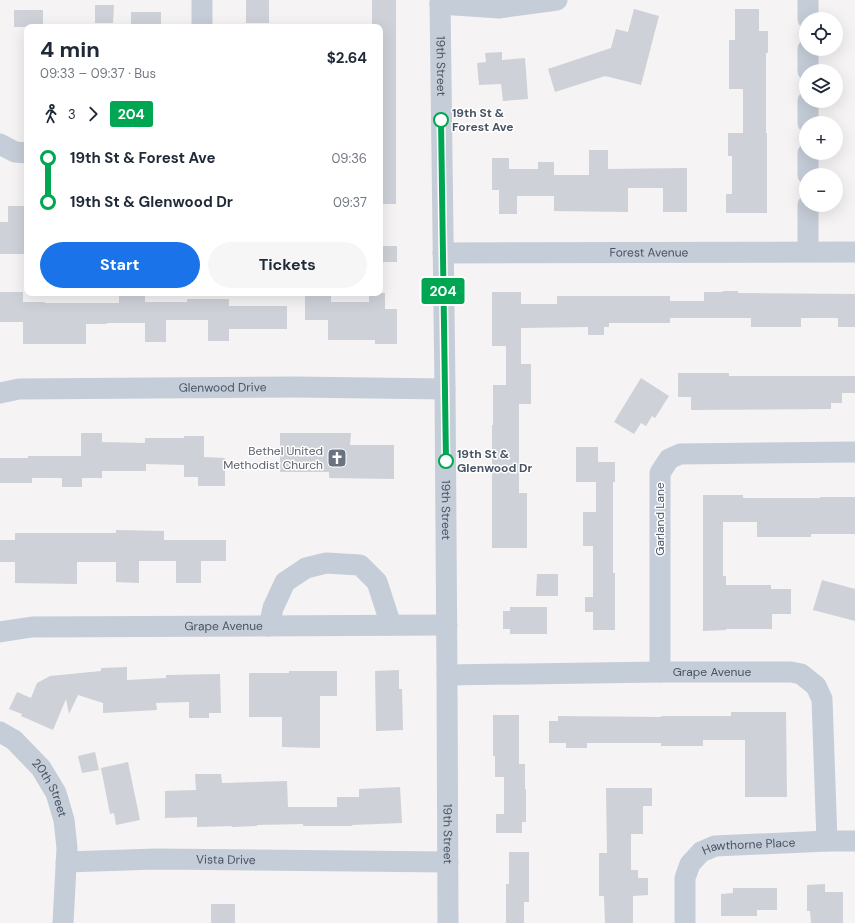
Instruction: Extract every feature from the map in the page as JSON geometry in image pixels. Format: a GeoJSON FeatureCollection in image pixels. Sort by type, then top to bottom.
{"type":"FeatureCollection","features":[{"type":"Feature","properties":{"kind":"street"},"geometry":{"type":"LineString","coordinates":[[202,0],[202,24]]}},
{"type":"Feature","properties":{"kind":"street"},"geometry":{"type":"LineString","coordinates":[[440,2],[499,8],[557,0]]}},
{"type":"Feature","properties":{"kind":"street"},"geometry":{"type":"LineString","coordinates":[[808,0],[808,12]]}},
{"type":"Feature","properties":{"kind":"street","name":"19th Street"},"geometry":{"type":"LineString","coordinates":[[440,2],[445,389],[448,923]]}},
{"type":"Feature","properties":{"kind":"street"},"geometry":{"type":"LineString","coordinates":[[0,144],[15,152],[24,153]]}},
{"type":"Feature","properties":{"kind":"street"},"geometry":{"type":"LineString","coordinates":[[808,212],[808,252]]}},
{"type":"Feature","properties":{"kind":"street","name":"Forest Avenue"},"geometry":{"type":"LineString","coordinates":[[443,253],[855,252]]}},
{"type":"Feature","properties":{"kind":"street","name":"Glenwood Drive"},"geometry":{"type":"LineString","coordinates":[[0,393],[19,389],[296,387],[445,389]]}},
{"type":"Feature","properties":{"kind":"street","name":"Garland Lane"},"geometry":{"type":"LineString","coordinates":[[660,672],[660,473],[669,459],[680,454],[855,452]]}},
{"type":"Feature","properties":{"kind":"street"},"geometry":{"type":"LineString","coordinates":[[269,626],[273,608],[285,582],[306,568],[326,563],[360,565],[377,582],[391,625]]}},
{"type":"Feature","properties":{"kind":"street","name":"Grape Avenue"},"geometry":{"type":"LineString","coordinates":[[0,632],[32,627],[447,625]]}},
{"type":"Feature","properties":{"kind":"street","name":"Grape Avenue"},"geometry":{"type":"LineString","coordinates":[[447,675],[660,672],[792,672],[801,674],[816,686],[822,699],[827,841]]}},
{"type":"Feature","properties":{"kind":"street","name":"20th Street"},"geometry":{"type":"LineString","coordinates":[[0,732],[14,740],[41,768],[56,792],[64,820],[67,848],[66,862]]}},
{"type":"Feature","properties":{"kind":"street","name":"Hawthorne Place"},"geometry":{"type":"LineString","coordinates":[[685,923],[685,878],[690,864],[701,852],[715,846],[855,841]]}},
{"type":"Feature","properties":{"kind":"street","name":"Vista Drive"},"geometry":{"type":"LineString","coordinates":[[66,862],[156,859],[448,862]]}},
{"type":"Feature","properties":{"kind":"street"},"geometry":{"type":"LineString","coordinates":[[63,923],[66,862]]}},
{"type":"Feature","properties":{"kind":"building"},"geometry":{"type":"Polygon","coordinates":[[[246,0],[269,0],[269,23],[246,23],[246,0]]]}},
{"type":"Feature","properties":{"kind":"building"},"geometry":{"type":"Polygon","coordinates":[[[372,0],[396,0],[396,204],[383,204],[383,24],[372,24],[372,0]]]}},
{"type":"Feature","properties":{"kind":"building"},"geometry":{"type":"Polygon","coordinates":[[[95,5],[114,5],[113,23],[95,23],[95,5]]]}},
{"type":"Feature","properties":{"kind":"building"},"geometry":{"type":"Polygon","coordinates":[[[634,9],[659,16],[641,85],[605,76],[555,92],[548,69],[611,48],[616,29],[628,32],[634,9]]]}},
{"type":"Feature","properties":{"kind":"building"},"geometry":{"type":"Polygon","coordinates":[[[735,9],[759,9],[759,31],[768,31],[768,53],[766,53],[767,213],[726,213],[726,194],[732,194],[732,156],[728,156],[728,133],[743,133],[743,89],[729,89],[729,40],[735,40],[735,9]]]}},
{"type":"Feature","properties":{"kind":"building"},"geometry":{"type":"Polygon","coordinates":[[[14,10],[43,10],[43,24],[24,24],[24,27],[14,27],[14,10]]]}},
{"type":"Feature","properties":{"kind":"building"},"geometry":{"type":"Polygon","coordinates":[[[131,12],[161,12],[161,24],[131,24],[131,12]]]}},
{"type":"Feature","properties":{"kind":"building"},"geometry":{"type":"Polygon","coordinates":[[[502,52],[502,60],[525,58],[528,99],[503,101],[501,84],[479,85],[477,63],[486,62],[485,53],[502,52]]]}},
{"type":"Feature","properties":{"kind":"building"},"geometry":{"type":"Polygon","coordinates":[[[589,150],[608,150],[608,169],[687,168],[687,212],[663,212],[663,188],[628,188],[628,212],[554,211],[554,196],[517,196],[517,214],[499,214],[499,190],[492,190],[492,158],[509,158],[509,169],[538,169],[538,162],[554,162],[554,175],[589,175],[589,150]]]}},
{"type":"Feature","properties":{"kind":"building"},"geometry":{"type":"Polygon","coordinates":[[[8,206],[24,206],[24,254],[0,254],[0,222],[8,222],[8,206]]]}},
{"type":"Feature","properties":{"kind":"building"},"geometry":{"type":"Polygon","coordinates":[[[383,246],[397,246],[397,262],[383,262],[383,246]]]}},
{"type":"Feature","properties":{"kind":"building"},"geometry":{"type":"Polygon","coordinates":[[[738,291],[738,293],[855,294],[855,327],[838,327],[838,318],[801,318],[801,327],[751,327],[751,318],[670,318],[670,323],[609,323],[609,327],[604,327],[604,335],[588,335],[588,327],[521,328],[521,364],[531,364],[531,404],[519,404],[519,493],[527,493],[527,548],[492,548],[493,385],[506,385],[506,346],[492,346],[492,292],[521,292],[521,304],[557,304],[557,296],[670,296],[670,301],[704,301],[704,292],[738,291]]]}},
{"type":"Feature","properties":{"kind":"building"},"geometry":{"type":"Polygon","coordinates":[[[0,292],[23,292],[23,302],[119,303],[119,296],[145,296],[145,302],[187,302],[187,299],[229,299],[229,306],[287,306],[287,329],[229,329],[229,341],[208,341],[208,320],[166,320],[166,342],[145,342],[145,323],[107,323],[86,324],[86,344],[23,344],[23,322],[0,322],[0,292]]]}},
{"type":"Feature","properties":{"kind":"building"},"geometry":{"type":"Polygon","coordinates":[[[383,293],[385,293],[385,309],[397,309],[397,344],[375,344],[375,340],[328,340],[328,320],[305,320],[305,296],[331,296],[331,302],[369,302],[369,296],[383,296],[383,293]]]}},
{"type":"Feature","properties":{"kind":"building"},"geometry":{"type":"Polygon","coordinates":[[[678,373],[729,373],[729,376],[855,376],[855,393],[842,393],[842,403],[831,403],[831,409],[691,410],[691,397],[678,397],[678,373]]]}},
{"type":"Feature","properties":{"kind":"building"},"geometry":{"type":"Polygon","coordinates":[[[641,378],[669,396],[655,418],[652,416],[646,426],[641,423],[634,434],[614,422],[641,378]]]}},
{"type":"Feature","properties":{"kind":"building"},"geometry":{"type":"Polygon","coordinates":[[[81,433],[102,433],[102,442],[145,443],[145,438],[184,438],[184,436],[204,436],[204,457],[225,458],[225,486],[198,486],[198,477],[184,477],[184,465],[146,464],[146,471],[102,471],[102,478],[82,478],[82,487],[62,487],[62,478],[32,478],[32,483],[0,483],[0,458],[28,458],[28,456],[81,456],[81,433]]]}},
{"type":"Feature","properties":{"kind":"building","name":"Bethel United Methodist Church"},"geometry":{"type":"Polygon","coordinates":[[[280,433],[351,433],[350,445],[394,445],[394,479],[329,478],[329,472],[280,472],[280,433]]]}},
{"type":"Feature","properties":{"kind":"building"},"geometry":{"type":"Polygon","coordinates":[[[576,447],[598,447],[598,462],[615,462],[615,482],[613,482],[613,573],[615,573],[615,630],[593,630],[593,612],[585,612],[585,597],[593,597],[593,546],[583,546],[583,512],[596,512],[596,482],[576,482],[576,447]]]}},
{"type":"Feature","properties":{"kind":"building"},"geometry":{"type":"Polygon","coordinates":[[[703,495],[743,495],[743,498],[855,497],[855,534],[811,534],[811,537],[757,537],[757,522],[723,522],[723,576],[726,576],[726,585],[771,585],[771,589],[791,589],[791,614],[772,614],[772,629],[726,629],[703,631],[703,495]]]}},
{"type":"Feature","properties":{"kind":"building"},"geometry":{"type":"Polygon","coordinates":[[[116,530],[164,531],[164,540],[226,540],[226,561],[201,561],[201,583],[176,583],[176,561],[139,561],[139,583],[116,582],[116,562],[77,562],[77,584],[15,583],[15,562],[0,562],[0,540],[15,540],[15,533],[116,533],[116,530]]]}},
{"type":"Feature","properties":{"kind":"building"},"geometry":{"type":"Polygon","coordinates":[[[537,574],[558,574],[558,596],[536,596],[537,574]]]}},
{"type":"Feature","properties":{"kind":"building"},"geometry":{"type":"Polygon","coordinates":[[[822,580],[855,589],[855,621],[813,610],[822,580]]]}},
{"type":"Feature","properties":{"kind":"building"},"geometry":{"type":"Polygon","coordinates":[[[510,607],[547,607],[547,634],[510,634],[510,629],[503,629],[503,611],[510,611],[510,607]]]}},
{"type":"Feature","properties":{"kind":"building"},"geometry":{"type":"Polygon","coordinates":[[[127,667],[127,680],[166,678],[166,675],[220,674],[221,713],[209,713],[209,718],[189,718],[189,702],[156,703],[157,710],[103,713],[103,703],[78,695],[69,714],[66,699],[53,730],[9,709],[17,692],[31,698],[37,683],[50,676],[101,671],[101,668],[127,667]]]}},
{"type":"Feature","properties":{"kind":"building"},"geometry":{"type":"Polygon","coordinates":[[[399,670],[399,689],[402,689],[403,730],[376,731],[375,671],[399,670]]]}},
{"type":"Feature","properties":{"kind":"building"},"geometry":{"type":"Polygon","coordinates":[[[289,671],[337,671],[337,696],[320,696],[320,748],[282,747],[282,717],[249,717],[249,673],[289,673],[289,671]]]}},
{"type":"Feature","properties":{"kind":"building"},"geometry":{"type":"Polygon","coordinates":[[[731,712],[786,712],[787,797],[745,797],[745,740],[703,740],[703,746],[661,746],[661,743],[587,743],[587,748],[566,748],[566,743],[549,743],[549,721],[558,721],[558,716],[731,716],[731,712]]]}},
{"type":"Feature","properties":{"kind":"building"},"geometry":{"type":"Polygon","coordinates":[[[493,715],[519,715],[519,764],[525,764],[526,789],[526,822],[522,822],[522,833],[496,833],[496,814],[504,814],[504,777],[495,777],[495,756],[493,756],[493,715]]]}},
{"type":"Feature","properties":{"kind":"building"},"geometry":{"type":"Polygon","coordinates":[[[95,752],[99,770],[82,773],[78,756],[95,752]]]}},
{"type":"Feature","properties":{"kind":"building"},"geometry":{"type":"Polygon","coordinates":[[[128,762],[140,820],[116,825],[114,813],[110,814],[101,768],[128,762]]]}},
{"type":"Feature","properties":{"kind":"building"},"geometry":{"type":"Polygon","coordinates":[[[195,774],[221,774],[222,783],[287,781],[288,807],[337,807],[337,797],[359,797],[359,789],[400,787],[402,823],[352,826],[303,826],[303,824],[197,827],[197,817],[165,818],[165,791],[196,790],[195,774]]]}},
{"type":"Feature","properties":{"kind":"building"},"geometry":{"type":"Polygon","coordinates":[[[606,788],[652,788],[652,806],[643,806],[643,834],[631,834],[631,870],[638,870],[638,878],[648,878],[648,895],[633,896],[633,923],[605,923],[604,896],[599,896],[599,853],[607,853],[606,788]]]}},
{"type":"Feature","properties":{"kind":"building"},"geometry":{"type":"Polygon","coordinates":[[[509,852],[529,852],[529,902],[524,902],[524,923],[506,923],[506,884],[509,884],[509,852]]]}},
{"type":"Feature","properties":{"kind":"building"},"geometry":{"type":"Polygon","coordinates":[[[825,884],[825,892],[843,892],[843,923],[811,923],[810,911],[807,911],[807,885],[825,884]]]}},
{"type":"Feature","properties":{"kind":"building"},"geometry":{"type":"Polygon","coordinates":[[[733,888],[777,888],[777,910],[757,910],[757,916],[721,916],[721,894],[733,893],[733,888]]]}},
{"type":"Feature","properties":{"kind":"building"},"geometry":{"type":"Polygon","coordinates":[[[211,904],[235,904],[235,923],[211,923],[211,904]]]}},
{"type":"Feature","properties":{"kind":"bus line","name":"204"},"geometry":{"type":"LineString","coordinates":[[441,120],[446,461]]}},
{"type":"Feature","properties":{"kind":"place","name":"19th St & Forest Ave"},"geometry":{"type":"Point","coordinates":[441,120]}},
{"type":"Feature","properties":{"kind":"place","name":"Bethel United Methodist Church"},"geometry":{"type":"Point","coordinates":[337,458]}},
{"type":"Feature","properties":{"kind":"place","name":"19th St & Glenwood Dr"},"geometry":{"type":"Point","coordinates":[446,461]}}]}
